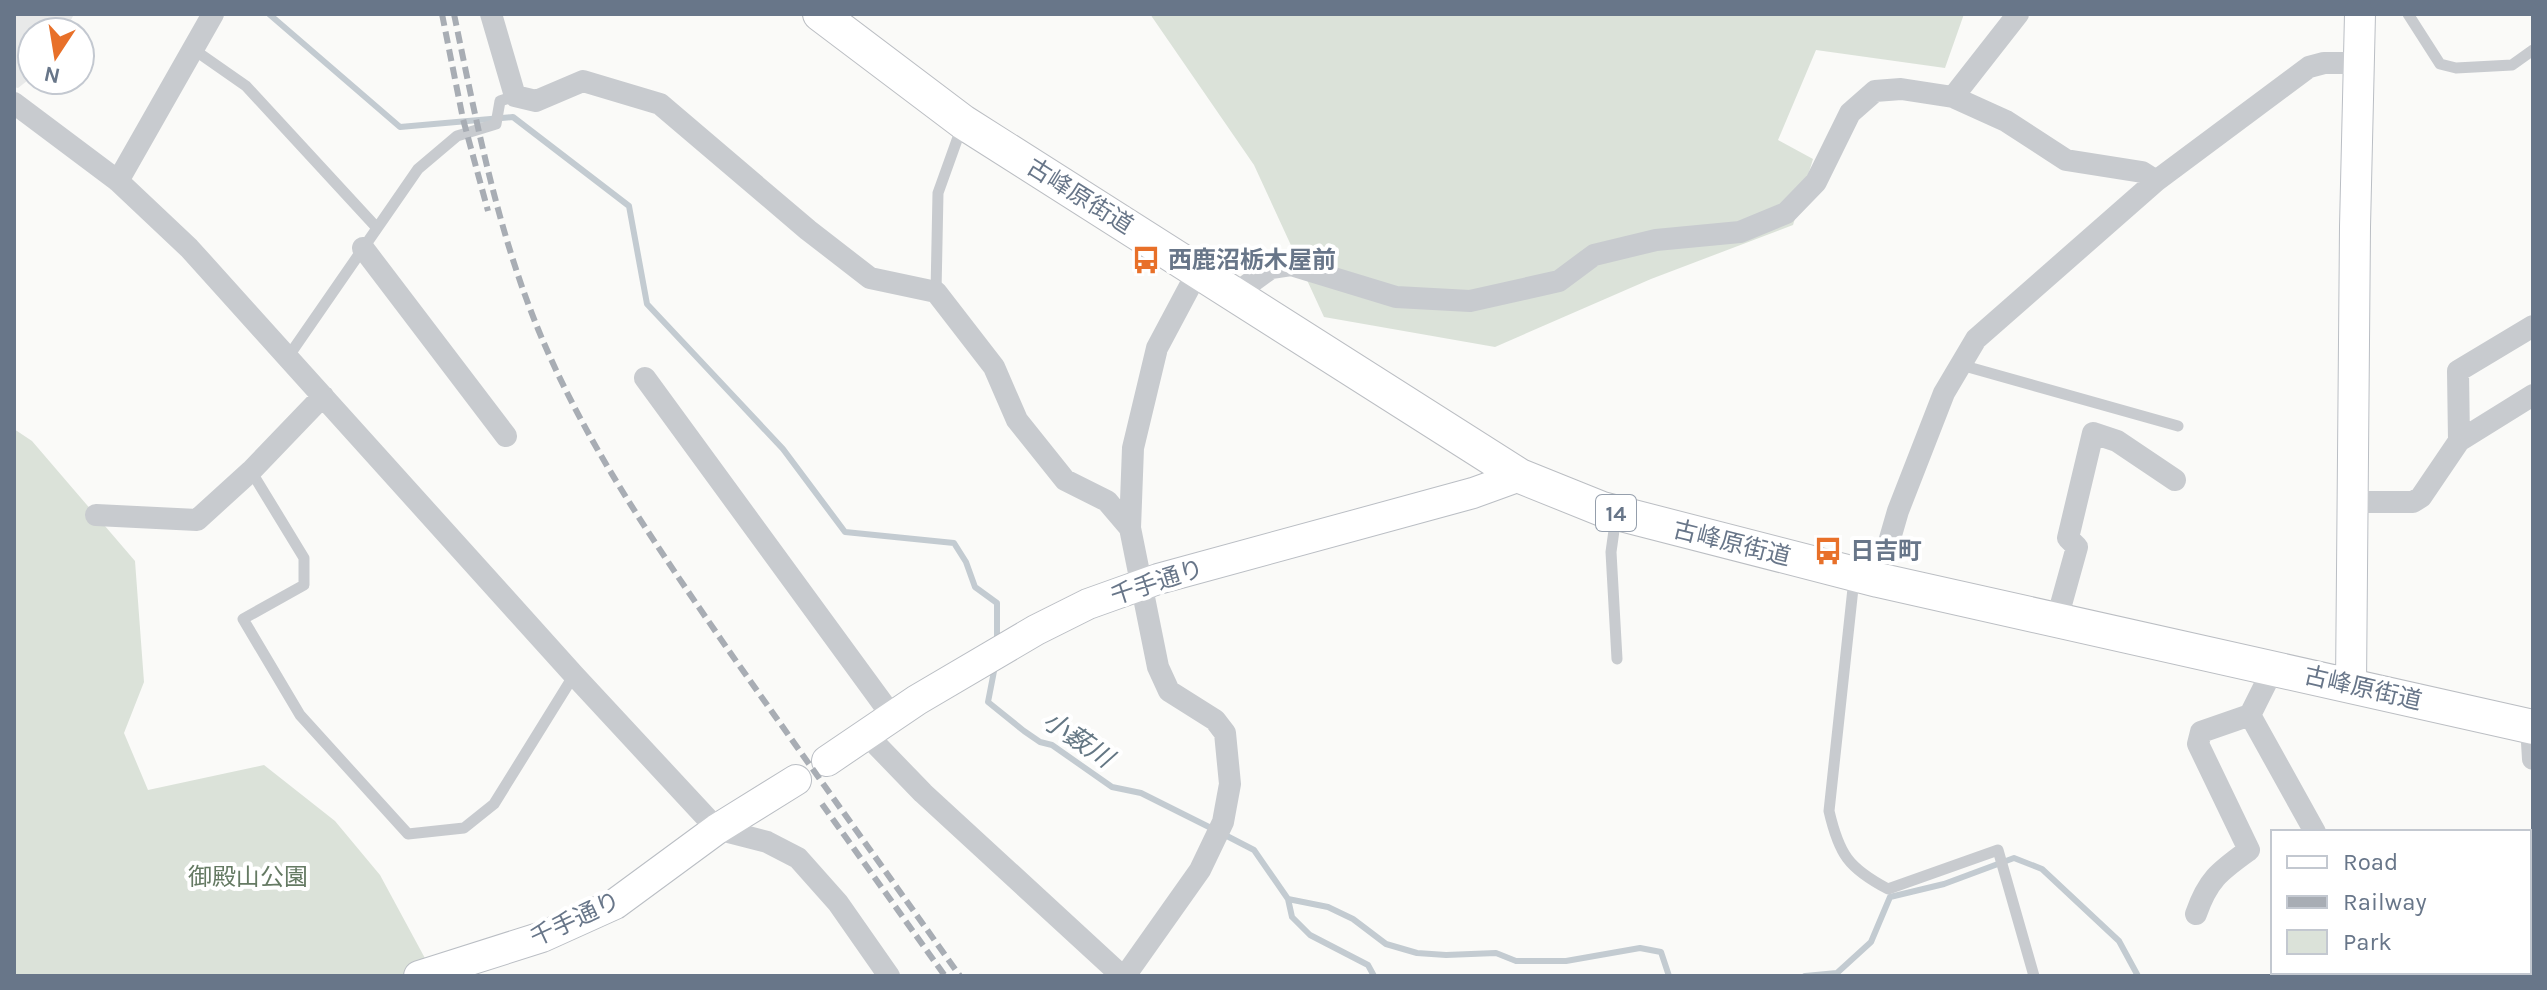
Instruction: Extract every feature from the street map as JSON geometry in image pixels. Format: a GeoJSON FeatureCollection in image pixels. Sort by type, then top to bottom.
{"type":"FeatureCollection","features":[{"type":"Feature","properties":{"kind":"main road","name":"古峰原街道"},"geometry":{"type":"LineString","coordinates":[[820,14],[963,122],[1520,476],[1616,513],[1866,577],[2351,685],[2532,737]]}},
{"type":"Feature","properties":{"kind":"street"},"geometry":{"type":"LineString","coordinates":[[118,181],[213,14]]}},
{"type":"Feature","properties":{"kind":"street"},"geometry":{"type":"LineString","coordinates":[[491,14],[515,96],[536,101],[583,81],[660,104],[808,230],[870,278],[936,292],[994,367],[1017,420],[1065,480],[1107,501],[1130,528]]}},
{"type":"Feature","properties":{"kind":"street"},"geometry":{"type":"LineString","coordinates":[[1953,97],[2018,14]]}},
{"type":"Feature","properties":{"kind":"street"},"geometry":{"type":"LineString","coordinates":[[2351,685],[2360,14]]}},
{"type":"Feature","properties":{"kind":"street"},"geometry":{"type":"LineString","coordinates":[[1866,577],[1898,511],[1944,393],[1976,339],[2156,181],[2309,67],[2324,63],[2359,63]]}},
{"type":"Feature","properties":{"kind":"street"},"geometry":{"type":"LineString","coordinates":[[1235,294],[1271,268],[1291,265],[1396,297],[1470,301],[1559,281],[1594,255],[1656,240],[1740,232],[1786,213],[1816,182],[1850,113],[1875,91],[1901,89],[1953,97],[2006,121],[2066,160],[2142,172],[2156,181]]}},
{"type":"Feature","properties":{"kind":"street"},"geometry":{"type":"LineString","coordinates":[[14,103],[118,181],[189,248],[717,829],[767,842],[798,858],[838,903],[889,976]]}},
{"type":"Feature","properties":{"kind":"street"},"geometry":{"type":"LineString","coordinates":[[363,248],[506,436]]}},
{"type":"Feature","properties":{"kind":"street"},"geometry":{"type":"LineString","coordinates":[[865,733],[923,793],[1124,976],[1200,870],[1223,822],[1230,784],[1225,733],[1215,720],[1169,691],[1158,667],[1130,528],[1133,448],[1157,348],[1198,271]]}},
{"type":"Feature","properties":{"kind":"street"},"geometry":{"type":"LineString","coordinates":[[2459,441],[2458,371],[2533,326]]}},
{"type":"Feature","properties":{"kind":"street"},"geometry":{"type":"LineString","coordinates":[[645,378],[892,716]]}},
{"type":"Feature","properties":{"kind":"street"},"geometry":{"type":"LineString","coordinates":[[2353,502],[2413,502],[2421,497],[2459,441],[2533,395]]}},
{"type":"Feature","properties":{"kind":"street"},"geometry":{"type":"LineString","coordinates":[[96,515],[197,520],[251,471],[323,396]]}},
{"type":"Feature","properties":{"kind":"street"},"geometry":{"type":"LineString","coordinates":[[2057,619],[2077,547],[2068,538],[2093,433],[2117,441],[2175,480]]}},
{"type":"Feature","properties":{"kind":"street","name":"千手通り"},"geometry":{"type":"LineString","coordinates":[[827,761],[892,716],[1036,630],[1088,604],[1187,571],[1473,493],[1520,476]]}},
{"type":"Feature","properties":{"kind":"street"},"geometry":{"type":"LineString","coordinates":[[2196,914],[2217,873],[2249,850],[2198,744],[2201,732],[2250,715],[2266,683],[2268,666]]}},
{"type":"Feature","properties":{"kind":"street"},"geometry":{"type":"LineString","coordinates":[[2250,715],[2314,830]]}},
{"type":"Feature","properties":{"kind":"street","name":"千手通り"},"geometry":{"type":"LineString","coordinates":[[419,976],[542,937],[615,904],[717,829],[796,780]]}},
{"type":"Feature","properties":{"kind":"lane"},"geometry":{"type":"LineString","coordinates":[[2408,14],[2440,64],[2456,68],[2512,65],[2533,50]]}},
{"type":"Feature","properties":{"kind":"lane"},"geometry":{"type":"LineString","coordinates":[[193,49],[246,86],[377,228]]}},
{"type":"Feature","properties":{"kind":"lane"},"geometry":{"type":"LineString","coordinates":[[288,357],[418,169],[457,136],[496,124],[500,101],[515,96]]}},
{"type":"Feature","properties":{"kind":"lane"},"geometry":{"type":"LineString","coordinates":[[936,292],[938,193],[963,122]]}},
{"type":"Feature","properties":{"kind":"lane"},"geometry":{"type":"LineString","coordinates":[[1961,365],[2178,426]]}},
{"type":"Feature","properties":{"kind":"lane"},"geometry":{"type":"LineString","coordinates":[[251,471],[304,558],[304,585],[243,619],[300,715],[408,834],[464,828],[494,804],[574,675]]}},
{"type":"Feature","properties":{"kind":"lane"},"geometry":{"type":"LineString","coordinates":[[1616,513],[1611,552],[1617,659]]}},
{"type":"Feature","properties":{"kind":"lane"},"geometry":{"type":"LineString","coordinates":[[1866,577],[1829,811],[1837,843],[1862,875],[1888,889],[1998,850],[2034,976]]}},
{"type":"Feature","properties":{"kind":"shaded area"},"geometry":{"type":"Polygon","coordinates":[[[14,14],[74,14],[16,16],[14,87],[14,14]]]}},
{"type":"Feature","properties":{"kind":"green space"},"geometry":{"type":"Polygon","coordinates":[[[1150,14],[1964,14],[1945,68],[1816,50],[1778,140],[1813,159],[1793,225],[1651,279],[1495,347],[1324,317],[1254,165],[1150,14]]]}},
{"type":"Feature","properties":{"kind":"green space","name":"御殿山公園"},"geometry":{"type":"Polygon","coordinates":[[[14,429],[32,441],[135,561],[144,682],[124,733],[148,790],[264,765],[335,821],[380,875],[427,962],[420,976],[14,976],[14,429]]]}},
{"type":"Feature","properties":{"kind":"waterway"},"geometry":{"type":"LineString","coordinates":[[269,14],[400,127],[513,117],[629,206],[647,304],[783,449],[845,532],[954,543],[966,562],[975,587],[997,603],[997,643]]}},
{"type":"Feature","properties":{"kind":"waterway","name":"小薮川"},"geometry":{"type":"LineString","coordinates":[[995,666],[988,702],[1024,731],[1040,742],[1052,745],[1112,787],[1141,793],[1213,829]]}},
{"type":"Feature","properties":{"kind":"waterway"},"geometry":{"type":"LineString","coordinates":[[1223,834],[1254,850],[1288,899],[1292,917],[1310,935],[1368,965],[1374,976]]}},
{"type":"Feature","properties":{"kind":"waterway"},"geometry":{"type":"LineString","coordinates":[[1805,976],[1837,973],[1871,942],[1890,897],[1944,884],[2014,858],[2042,869],[2119,941],[2138,976]]}},
{"type":"Feature","properties":{"kind":"waterway"},"geometry":{"type":"LineString","coordinates":[[1288,899],[1328,907],[1353,919],[1386,944],[1417,953],[1496,953],[1516,961],[1566,961],[1640,948],[1661,952],[1669,976]]}},
{"type":"Feature","properties":{"kind":"railway"},"geometry":{"type":"LineString","coordinates":[[442,14],[463,119],[488,211]]}},
{"type":"Feature","properties":{"kind":"railway"},"geometry":{"type":"LineString","coordinates":[[454,14],[489,174],[511,252],[538,329],[578,414],[676,574],[960,976]]}},
{"type":"Feature","properties":{"kind":"railway"},"geometry":{"type":"LineString","coordinates":[[822,804],[945,976]]}},
{"type":"Feature","properties":{"kind":"place","name":"西鹿沼栃木屋前"},"geometry":{"type":"Point","coordinates":[1146,260]}},
{"type":"Feature","properties":{"kind":"place","name":"日吉町"},"geometry":{"type":"Point","coordinates":[1828,551]}}]}
